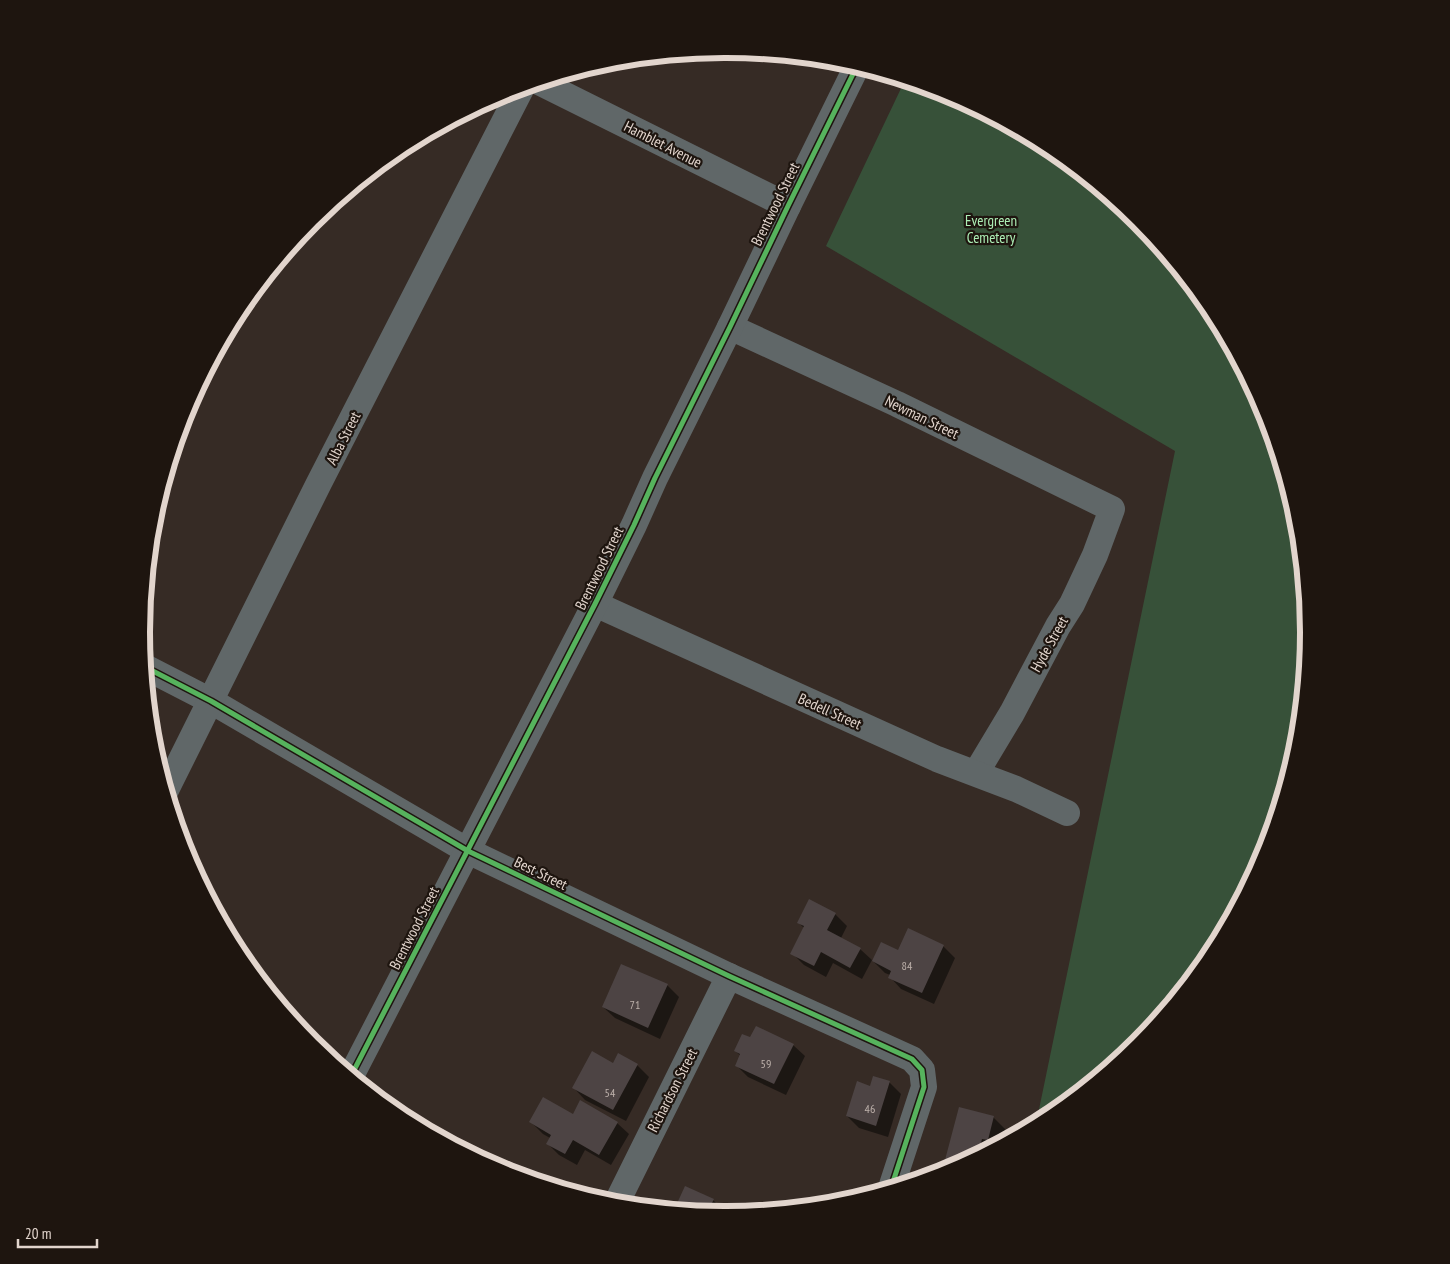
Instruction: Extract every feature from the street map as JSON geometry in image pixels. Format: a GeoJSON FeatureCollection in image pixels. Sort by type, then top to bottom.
{"type":"FeatureCollection","features":[{"type":"Feature","properties":{"kind":"street","name":"Brentwood Street"},"geometry":{"type":"LineString","coordinates":[[354,1071],[595,604],[854,73]]}},
{"type":"Feature","properties":{"kind":"street","name":"Hamblet Avenue"},"geometry":{"type":"LineString","coordinates":[[546,86],[788,206]]}},
{"type":"Feature","properties":{"kind":"street","name":"Alba Street"},"geometry":{"type":"LineString","coordinates":[[170,782],[319,483],[517,96]]}},
{"type":"Feature","properties":{"kind":"street","name":"Newman Street"},"geometry":{"type":"LineString","coordinates":[[730,327],[896,404],[1112,509]]}},
{"type":"Feature","properties":{"kind":"street","name":"Hyde Street"},"geometry":{"type":"LineString","coordinates":[[976,773],[1012,713],[1058,626],[1072,604],[1095,555],[1112,509]]}},
{"type":"Feature","properties":{"kind":"street","name":"Bedell Street"},"geometry":{"type":"LineString","coordinates":[[595,604],[937,759],[1016,789],[1067,813]]}},
{"type":"Feature","properties":{"kind":"street","name":"Best Street"},"geometry":{"type":"LineString","coordinates":[[152,671],[211,701],[468,851],[729,976],[912,1059],[922,1070],[924,1087],[893,1181]]}},
{"type":"Feature","properties":{"kind":"street","name":"Richardson Street"},"geometry":{"type":"LineString","coordinates":[[620,1196],[729,976]]}},
{"type":"Feature","properties":{"kind":"green space","name":"Evergreen Cemetery"},"geometry":{"type":"Polygon","coordinates":[[[902,86],[945,101],[1012,134],[1075,176],[1104,200],[1157,253],[1181,282],[1223,345],[1240,378],[1256,412],[1280,483],[1295,557],[1300,632],[1298,670],[1295,707],[1280,781],[1256,852],[1223,919],[1181,982],[1157,1011],[1104,1064],[1075,1088],[1038,1114],[1175,451],[826,246],[902,86]]]}},
{"type":"Feature","properties":{"kind":"building"},"geometry":{"type":"Polygon","coordinates":[[[809,899],[836,913],[827,930],[861,948],[850,968],[821,952],[814,966],[790,954],[804,926],[797,923],[809,899]]]}},
{"type":"Feature","properties":{"kind":"building"},"geometry":{"type":"Polygon","coordinates":[[[908,928],[944,945],[922,993],[888,978],[891,971],[872,961],[881,942],[898,950],[908,928]]]}},
{"type":"Feature","properties":{"kind":"building"},"geometry":{"type":"Polygon","coordinates":[[[621,964],[668,984],[648,1028],[602,1007],[621,964]]]}},
{"type":"Feature","properties":{"kind":"building"},"geometry":{"type":"Polygon","coordinates":[[[756,1026],[794,1044],[774,1084],[735,1066],[740,1054],[734,1051],[742,1034],[750,1037],[756,1026]]]}},
{"type":"Feature","properties":{"kind":"building"},"geometry":{"type":"Polygon","coordinates":[[[592,1051],[613,1063],[618,1053],[638,1064],[613,1110],[572,1088],[592,1051]]]}},
{"type":"Feature","properties":{"kind":"building"},"geometry":{"type":"Polygon","coordinates":[[[873,1076],[890,1081],[876,1126],[846,1116],[857,1081],[870,1086],[873,1076]]]}},
{"type":"Feature","properties":{"kind":"building"},"geometry":{"type":"Polygon","coordinates":[[[543,1097],[573,1114],[580,1100],[618,1122],[599,1155],[573,1140],[565,1154],[546,1144],[551,1135],[529,1122],[543,1097]]]}},
{"type":"Feature","properties":{"kind":"building"},"geometry":{"type":"Polygon","coordinates":[[[959,1107],[994,1116],[988,1140],[982,1139],[980,1146],[949,1161],[945,1160],[959,1107]]]}},
{"type":"Feature","properties":{"kind":"building"},"geometry":{"type":"Polygon","coordinates":[[[685,1186],[714,1199],[711,1206],[677,1204],[685,1186]]]}},
{"type":"Feature","properties":{"kind":"cycle path"},"geometry":{"type":"LineString","coordinates":[[354,1070],[595,604],[854,73]]}},
{"type":"Feature","properties":{"kind":"cycle path"},"geometry":{"type":"LineString","coordinates":[[152,671],[211,701],[468,851],[729,976],[912,1059],[922,1070],[924,1087],[893,1181]]}}]}
